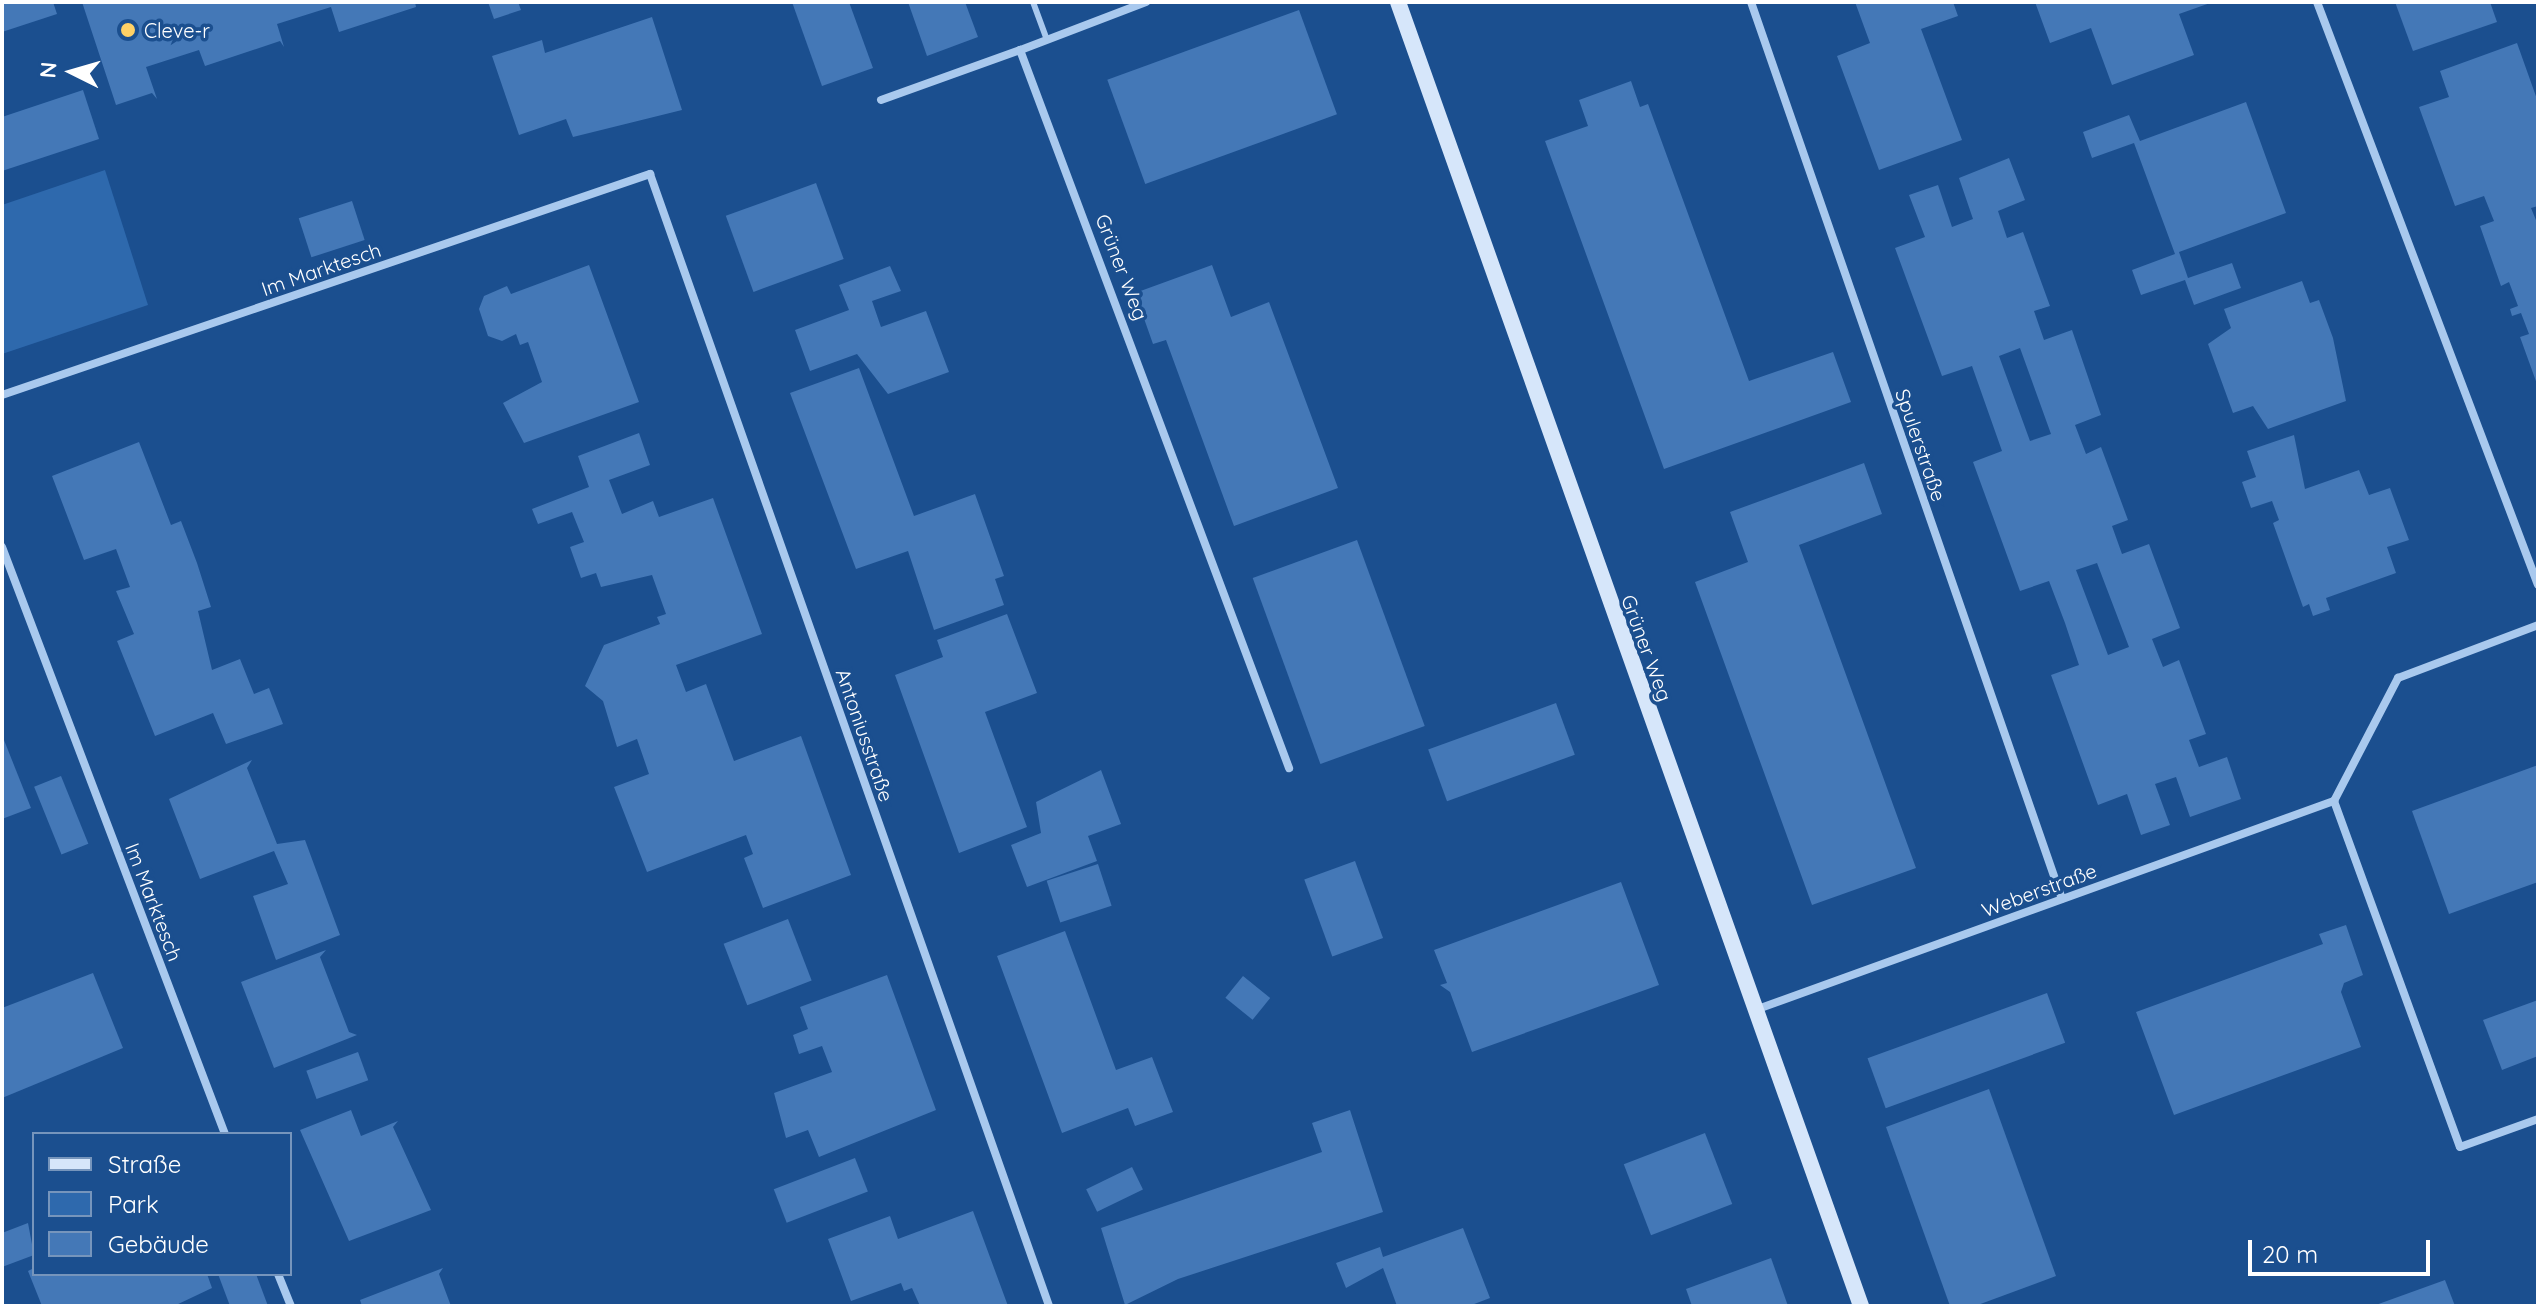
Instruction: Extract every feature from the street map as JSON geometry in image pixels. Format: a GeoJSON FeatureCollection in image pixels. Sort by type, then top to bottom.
{"type":"FeatureCollection","features":[{"type":"Feature","properties":{"kind":"street"},"geometry":{"type":"LineString","coordinates":[[881,100],[1146,2]]}},
{"type":"Feature","properties":{"kind":"street","name":"Grüner Weg"},"geometry":{"type":"LineString","coordinates":[[1398,2],[1861,1306]]}},
{"type":"Feature","properties":{"kind":"street","name":"Spulerstraße"},"geometry":{"type":"LineString","coordinates":[[1751,2],[2062,899]]}},
{"type":"Feature","properties":{"kind":"street"},"geometry":{"type":"LineString","coordinates":[[2317,2],[2538,585]]}},
{"type":"Feature","properties":{"kind":"street","name":"Grüner Weg"},"geometry":{"type":"LineString","coordinates":[[1020,50],[1289,768]]}},
{"type":"Feature","properties":{"kind":"street","name":"Im Marktesch"},"geometry":{"type":"LineString","coordinates":[[2,395],[650,174]]}},
{"type":"Feature","properties":{"kind":"street","name":"Antoniusstraße"},"geometry":{"type":"LineString","coordinates":[[650,174],[1049,1306]]}},
{"type":"Feature","properties":{"kind":"street","name":"Im Marktesch"},"geometry":{"type":"LineString","coordinates":[[2,547],[224,1132]]}},
{"type":"Feature","properties":{"kind":"street"},"geometry":{"type":"LineString","coordinates":[[2538,625],[2398,678],[2334,801],[2460,1147],[2538,1119]]}},
{"type":"Feature","properties":{"kind":"street","name":"Weberstraße"},"geometry":{"type":"LineString","coordinates":[[1755,1010],[2334,801]]}},
{"type":"Feature","properties":{"kind":"street"},"geometry":{"type":"LineString","coordinates":[[279,1276],[291,1306]]}},
{"type":"Feature","properties":{"kind":"lane"},"geometry":{"type":"LineString","coordinates":[[1033,2],[1047,40]]}},
{"type":"Feature","properties":{"kind":"green space"},"geometry":{"type":"Polygon","coordinates":[[[105,170],[148,305],[2,354],[2,205],[105,170]]]}},
{"type":"Feature","properties":{"kind":"building"},"geometry":{"type":"Polygon","coordinates":[[[2,2],[53,2],[57,14],[2,32],[2,2]]]}},
{"type":"Feature","properties":{"kind":"building"},"geometry":{"type":"Polygon","coordinates":[[[82,2],[415,2],[416,7],[339,32],[331,7],[277,24],[284,47],[280,41],[205,66],[199,50],[146,67],[157,99],[152,93],[116,105],[82,2]]]}},
{"type":"Feature","properties":{"kind":"building"},"geometry":{"type":"Polygon","coordinates":[[[488,2],[518,2],[521,10],[494,19],[488,2]]]}},
{"type":"Feature","properties":{"kind":"building"},"geometry":{"type":"Polygon","coordinates":[[[792,2],[849,2],[873,68],[822,86],[792,2]]]}},
{"type":"Feature","properties":{"kind":"building"},"geometry":{"type":"Polygon","coordinates":[[[908,2],[965,2],[978,37],[927,56],[908,2]]]}},
{"type":"Feature","properties":{"kind":"building"},"geometry":{"type":"Polygon","coordinates":[[[1855,2],[1953,2],[1958,16],[1921,29],[1962,140],[1879,170],[1837,56],[1870,43],[1855,2]]]}},
{"type":"Feature","properties":{"kind":"building"},"geometry":{"type":"Polygon","coordinates":[[[2035,2],[2213,2],[2179,14],[2194,55],[2112,85],[2091,28],[2050,43],[2035,2]]]}},
{"type":"Feature","properties":{"kind":"building"},"geometry":{"type":"Polygon","coordinates":[[[2395,2],[2490,2],[2497,22],[2413,51],[2395,2]]]}},
{"type":"Feature","properties":{"kind":"building"},"geometry":{"type":"Polygon","coordinates":[[[1299,10],[1337,114],[1145,184],[1107,80],[1299,10]]]}},
{"type":"Feature","properties":{"kind":"building"},"geometry":{"type":"Polygon","coordinates":[[[652,17],[682,110],[573,137],[566,119],[519,135],[492,56],[542,40],[545,53],[652,17]]]}},
{"type":"Feature","properties":{"kind":"building"},"geometry":{"type":"Polygon","coordinates":[[[2517,43],[2538,102],[2538,206],[2531,208],[2538,225],[2537,384],[2520,337],[2529,334],[2521,313],[2512,316],[2510,309],[2518,306],[2509,282],[2501,286],[2480,226],[2494,221],[2484,196],[2455,206],[2419,107],[2449,97],[2440,71],[2517,43]]]}},
{"type":"Feature","properties":{"kind":"building"},"geometry":{"type":"Polygon","coordinates":[[[1631,81],[1640,107],[1648,104],[1749,381],[1833,352],[1851,402],[1664,469],[1545,141],[1588,126],[1579,100],[1631,81]]]}},
{"type":"Feature","properties":{"kind":"building"},"geometry":{"type":"Polygon","coordinates":[[[83,90],[99,139],[2,171],[2,117],[83,90]]]}},
{"type":"Feature","properties":{"kind":"building"},"geometry":{"type":"Polygon","coordinates":[[[2246,102],[2286,213],[2179,252],[2188,278],[2232,263],[2241,288],[2194,305],[2185,280],[2141,295],[2132,270],[2175,254],[2134,143],[2092,158],[2083,132],[2129,115],[2140,141],[2246,102]]]}},
{"type":"Feature","properties":{"kind":"building"},"geometry":{"type":"Polygon","coordinates":[[[2009,158],[2025,200],[1998,211],[2007,238],[2023,232],[2050,306],[2034,311],[2044,340],[2072,330],[2101,415],[2075,425],[2086,454],[2101,447],[2128,520],[2112,526],[2122,554],[2149,544],[2180,628],[2152,639],[2163,667],[2179,660],[2206,734],[2189,740],[2199,767],[2227,757],[2241,799],[2190,817],[2176,777],[2155,784],[2170,825],[2141,835],[2127,794],[2098,805],[2051,675],[2079,665],[2065,623],[2049,581],[2020,591],[1973,462],[2002,451],[1972,366],[1942,376],[1895,248],[1925,237],[1909,195],[1938,185],[1952,227],[1973,219],[1959,178],[2009,158]],[[2020,348],[1999,356],[2030,441],[2051,434],[2020,348]],[[2097,563],[2076,570],[2108,655],[2129,647],[2097,563]]]}},
{"type":"Feature","properties":{"kind":"building"},"geometry":{"type":"Polygon","coordinates":[[[816,183],[844,259],[753,292],[726,216],[816,183]]]}},
{"type":"Feature","properties":{"kind":"building"},"geometry":{"type":"Polygon","coordinates":[[[352,201],[365,240],[311,257],[299,218],[352,201]]]}},
{"type":"Feature","properties":{"kind":"building"},"geometry":{"type":"Polygon","coordinates":[[[589,265],[639,402],[524,443],[503,403],[542,382],[528,342],[520,345],[516,334],[502,341],[488,336],[479,309],[484,296],[507,286],[511,294],[589,265]]]}},
{"type":"Feature","properties":{"kind":"building"},"geometry":{"type":"Polygon","coordinates":[[[1212,265],[1231,317],[1269,302],[1338,488],[1234,526],[1166,340],[1153,344],[1135,293],[1212,265]]]}},
{"type":"Feature","properties":{"kind":"building"},"geometry":{"type":"Polygon","coordinates":[[[890,266],[901,291],[872,301],[881,327],[926,311],[949,372],[888,394],[857,354],[810,371],[795,330],[849,310],[839,285],[890,266]]]}},
{"type":"Feature","properties":{"kind":"building"},"geometry":{"type":"Polygon","coordinates":[[[2302,281],[2310,303],[2319,300],[2333,338],[2346,401],[2268,429],[2253,406],[2233,413],[2208,344],[2231,328],[2224,309],[2302,281]]]}},
{"type":"Feature","properties":{"kind":"building"},"geometry":{"type":"Polygon","coordinates":[[[859,368],[914,516],[975,494],[1004,576],[995,579],[1004,605],[934,630],[908,551],[856,569],[790,393],[859,368]]]}},
{"type":"Feature","properties":{"kind":"building"},"geometry":{"type":"Polygon","coordinates":[[[639,433],[650,465],[609,480],[622,514],[653,501],[659,517],[713,498],[762,634],[676,665],[686,692],[706,684],[734,761],[801,736],[851,875],[763,908],[744,858],[753,854],[746,835],[647,872],[614,787],[649,774],[637,739],[617,747],[603,701],[585,686],[604,645],[660,624],[657,617],[666,614],[652,575],[601,587],[596,573],[581,578],[570,547],[584,542],[572,512],[538,524],[532,509],[589,487],[578,456],[639,433]]]}},
{"type":"Feature","properties":{"kind":"building"},"geometry":{"type":"Polygon","coordinates":[[[2294,435],[2305,489],[2359,470],[2369,495],[2390,488],[2409,540],[2387,547],[2396,573],[2326,598],[2330,610],[2313,616],[2309,604],[2303,607],[2273,523],[2279,520],[2272,501],[2251,508],[2242,482],[2256,477],[2247,451],[2294,435]]]}},
{"type":"Feature","properties":{"kind":"building"},"geometry":{"type":"Polygon","coordinates":[[[139,442],[171,525],[181,521],[197,563],[211,607],[198,611],[212,670],[240,659],[254,694],[269,688],[283,724],[226,744],[213,713],[155,736],[117,641],[134,634],[116,591],[130,587],[116,549],[84,560],[52,476],[139,442]]]}},
{"type":"Feature","properties":{"kind":"building"},"geometry":{"type":"Polygon","coordinates":[[[1864,463],[1882,514],[1799,545],[1916,868],[1812,905],[1695,582],[1748,562],[1730,512],[1864,463]]]}},
{"type":"Feature","properties":{"kind":"building"},"geometry":{"type":"Polygon","coordinates":[[[1357,540],[1425,726],[1320,764],[1253,578],[1357,540]]]}},
{"type":"Feature","properties":{"kind":"building"},"geometry":{"type":"Polygon","coordinates":[[[1007,614],[1037,693],[985,712],[1027,827],[959,853],[895,675],[943,657],[937,640],[1007,614]]]}},
{"type":"Feature","properties":{"kind":"building"},"geometry":{"type":"Polygon","coordinates":[[[1556,703],[1575,755],[1447,801],[1428,750],[1556,703]]]}},
{"type":"Feature","properties":{"kind":"building"},"geometry":{"type":"Polygon","coordinates":[[[2,735],[31,808],[2,819],[2,735]]]}},
{"type":"Feature","properties":{"kind":"building"},"geometry":{"type":"Polygon","coordinates":[[[252,760],[247,768],[277,844],[305,840],[340,935],[276,960],[253,896],[288,884],[274,851],[200,879],[169,799],[252,760]]]}},
{"type":"Feature","properties":{"kind":"building"},"geometry":{"type":"Polygon","coordinates":[[[2538,765],[2538,882],[2449,914],[2412,811],[2538,765]]]}},
{"type":"Feature","properties":{"kind":"building"},"geometry":{"type":"Polygon","coordinates":[[[1101,770],[1121,824],[1088,836],[1097,861],[1027,887],[1011,845],[1041,833],[1036,802],[1101,770]]]}},
{"type":"Feature","properties":{"kind":"building"},"geometry":{"type":"Polygon","coordinates":[[[61,776],[88,844],[61,855],[34,787],[61,776]]]}},
{"type":"Feature","properties":{"kind":"building"},"geometry":{"type":"Polygon","coordinates":[[[1355,861],[1383,938],[1332,957],[1304,879],[1355,861]]]}},
{"type":"Feature","properties":{"kind":"building"},"geometry":{"type":"Polygon","coordinates":[[[1098,864],[1112,906],[1060,923],[1047,881],[1098,864]]]}},
{"type":"Feature","properties":{"kind":"building"},"geometry":{"type":"Polygon","coordinates":[[[1621,882],[1659,985],[1472,1052],[1450,992],[1440,985],[1447,983],[1434,950],[1621,882]]]}},
{"type":"Feature","properties":{"kind":"building"},"geometry":{"type":"Polygon","coordinates":[[[788,919],[812,981],[747,1005],[724,944],[788,919]]]}},
{"type":"Feature","properties":{"kind":"building"},"geometry":{"type":"Polygon","coordinates":[[[2346,925],[2363,975],[2344,983],[2341,992],[2361,1047],[2174,1115],[2136,1012],[2323,944],[2319,934],[2346,925]]]}},
{"type":"Feature","properties":{"kind":"building"},"geometry":{"type":"Polygon","coordinates":[[[1065,931],[1116,1070],[1152,1057],[1173,1112],[1135,1126],[1128,1108],[1062,1133],[997,956],[1065,931]]]}},
{"type":"Feature","properties":{"kind":"building"},"geometry":{"type":"Polygon","coordinates":[[[326,950],[320,957],[349,1032],[357,1035],[274,1068],[241,982],[326,950]]]}},
{"type":"Feature","properties":{"kind":"building"},"geometry":{"type":"Polygon","coordinates":[[[93,973],[123,1048],[2,1098],[2,1008],[93,973]]]}},
{"type":"Feature","properties":{"kind":"building"},"geometry":{"type":"Polygon","coordinates":[[[887,975],[936,1110],[819,1157],[808,1130],[786,1138],[774,1093],[832,1072],[822,1046],[799,1054],[793,1035],[808,1029],[800,1007],[887,975]]]}},
{"type":"Feature","properties":{"kind":"building"},"geometry":{"type":"Polygon","coordinates":[[[1243,976],[1270,998],[1253,1020],[1225,998],[1243,976]]]}},
{"type":"Feature","properties":{"kind":"building"},"geometry":{"type":"Polygon","coordinates":[[[2047,993],[2065,1043],[1886,1108],[1868,1058],[2047,993]]]}},
{"type":"Feature","properties":{"kind":"building"},"geometry":{"type":"Polygon","coordinates":[[[2538,1000],[2538,1056],[2502,1070],[2483,1020],[2538,1000]]]}},
{"type":"Feature","properties":{"kind":"building"},"geometry":{"type":"Polygon","coordinates":[[[358,1052],[368,1080],[317,1099],[306,1071],[358,1052]]]}},
{"type":"Feature","properties":{"kind":"building"},"geometry":{"type":"Polygon","coordinates":[[[1989,1089],[2056,1276],[1975,1306],[1950,1306],[1886,1127],[1989,1089]]]}},
{"type":"Feature","properties":{"kind":"building"},"geometry":{"type":"Polygon","coordinates":[[[351,1110],[361,1136],[398,1121],[393,1127],[431,1210],[349,1241],[300,1130],[351,1110]]]}},
{"type":"Feature","properties":{"kind":"building"},"geometry":{"type":"Polygon","coordinates":[[[1350,1110],[1383,1212],[1178,1279],[1125,1305],[1101,1228],[1322,1152],[1312,1123],[1350,1110]]]}},
{"type":"Feature","properties":{"kind":"building"},"geometry":{"type":"Polygon","coordinates":[[[1705,1133],[1732,1204],[1651,1235],[1624,1164],[1705,1133]]]}},
{"type":"Feature","properties":{"kind":"building"},"geometry":{"type":"Polygon","coordinates":[[[855,1158],[868,1192],[787,1223],[774,1189],[855,1158]]]}},
{"type":"Feature","properties":{"kind":"building"},"geometry":{"type":"Polygon","coordinates":[[[1132,1167],[1143,1189],[1097,1212],[1086,1189],[1132,1167]]]}},
{"type":"Feature","properties":{"kind":"building"},"geometry":{"type":"Polygon","coordinates":[[[973,1211],[1008,1306],[920,1306],[912,1288],[904,1291],[901,1283],[851,1301],[828,1239],[890,1216],[898,1239],[973,1211]]]}},
{"type":"Feature","properties":{"kind":"building"},"geometry":{"type":"Polygon","coordinates":[[[28,1223],[32,1256],[2,1267],[2,1233],[28,1223]]]}},
{"type":"Feature","properties":{"kind":"building"},"geometry":{"type":"Polygon","coordinates":[[[1463,1228],[1490,1298],[1469,1306],[1397,1306],[1383,1268],[1346,1288],[1336,1263],[1380,1247],[1383,1257],[1463,1228]]]}},
{"type":"Feature","properties":{"kind":"building"},"geometry":{"type":"Polygon","coordinates":[[[1771,1258],[1788,1306],[1692,1306],[1686,1289],[1771,1258]]]}},
{"type":"Feature","properties":{"kind":"building"},"geometry":{"type":"Polygon","coordinates":[[[443,1268],[439,1274],[451,1306],[362,1306],[360,1300],[443,1268]]]}},
{"type":"Feature","properties":{"kind":"building"},"geometry":{"type":"Polygon","coordinates":[[[32,1269],[32,1276],[208,1276],[212,1288],[174,1306],[42,1306],[28,1271],[32,1269]]]}},
{"type":"Feature","properties":{"kind":"building"},"geometry":{"type":"Polygon","coordinates":[[[219,1276],[257,1276],[268,1306],[230,1306],[219,1276]]]}},
{"type":"Feature","properties":{"kind":"building"},"geometry":{"type":"Polygon","coordinates":[[[2445,1280],[2455,1306],[2373,1306],[2445,1280]]]}},
{"type":"Feature","properties":{"kind":"place","name":"Cleve-r"},"geometry":{"type":"Point","coordinates":[128,30]}}]}
